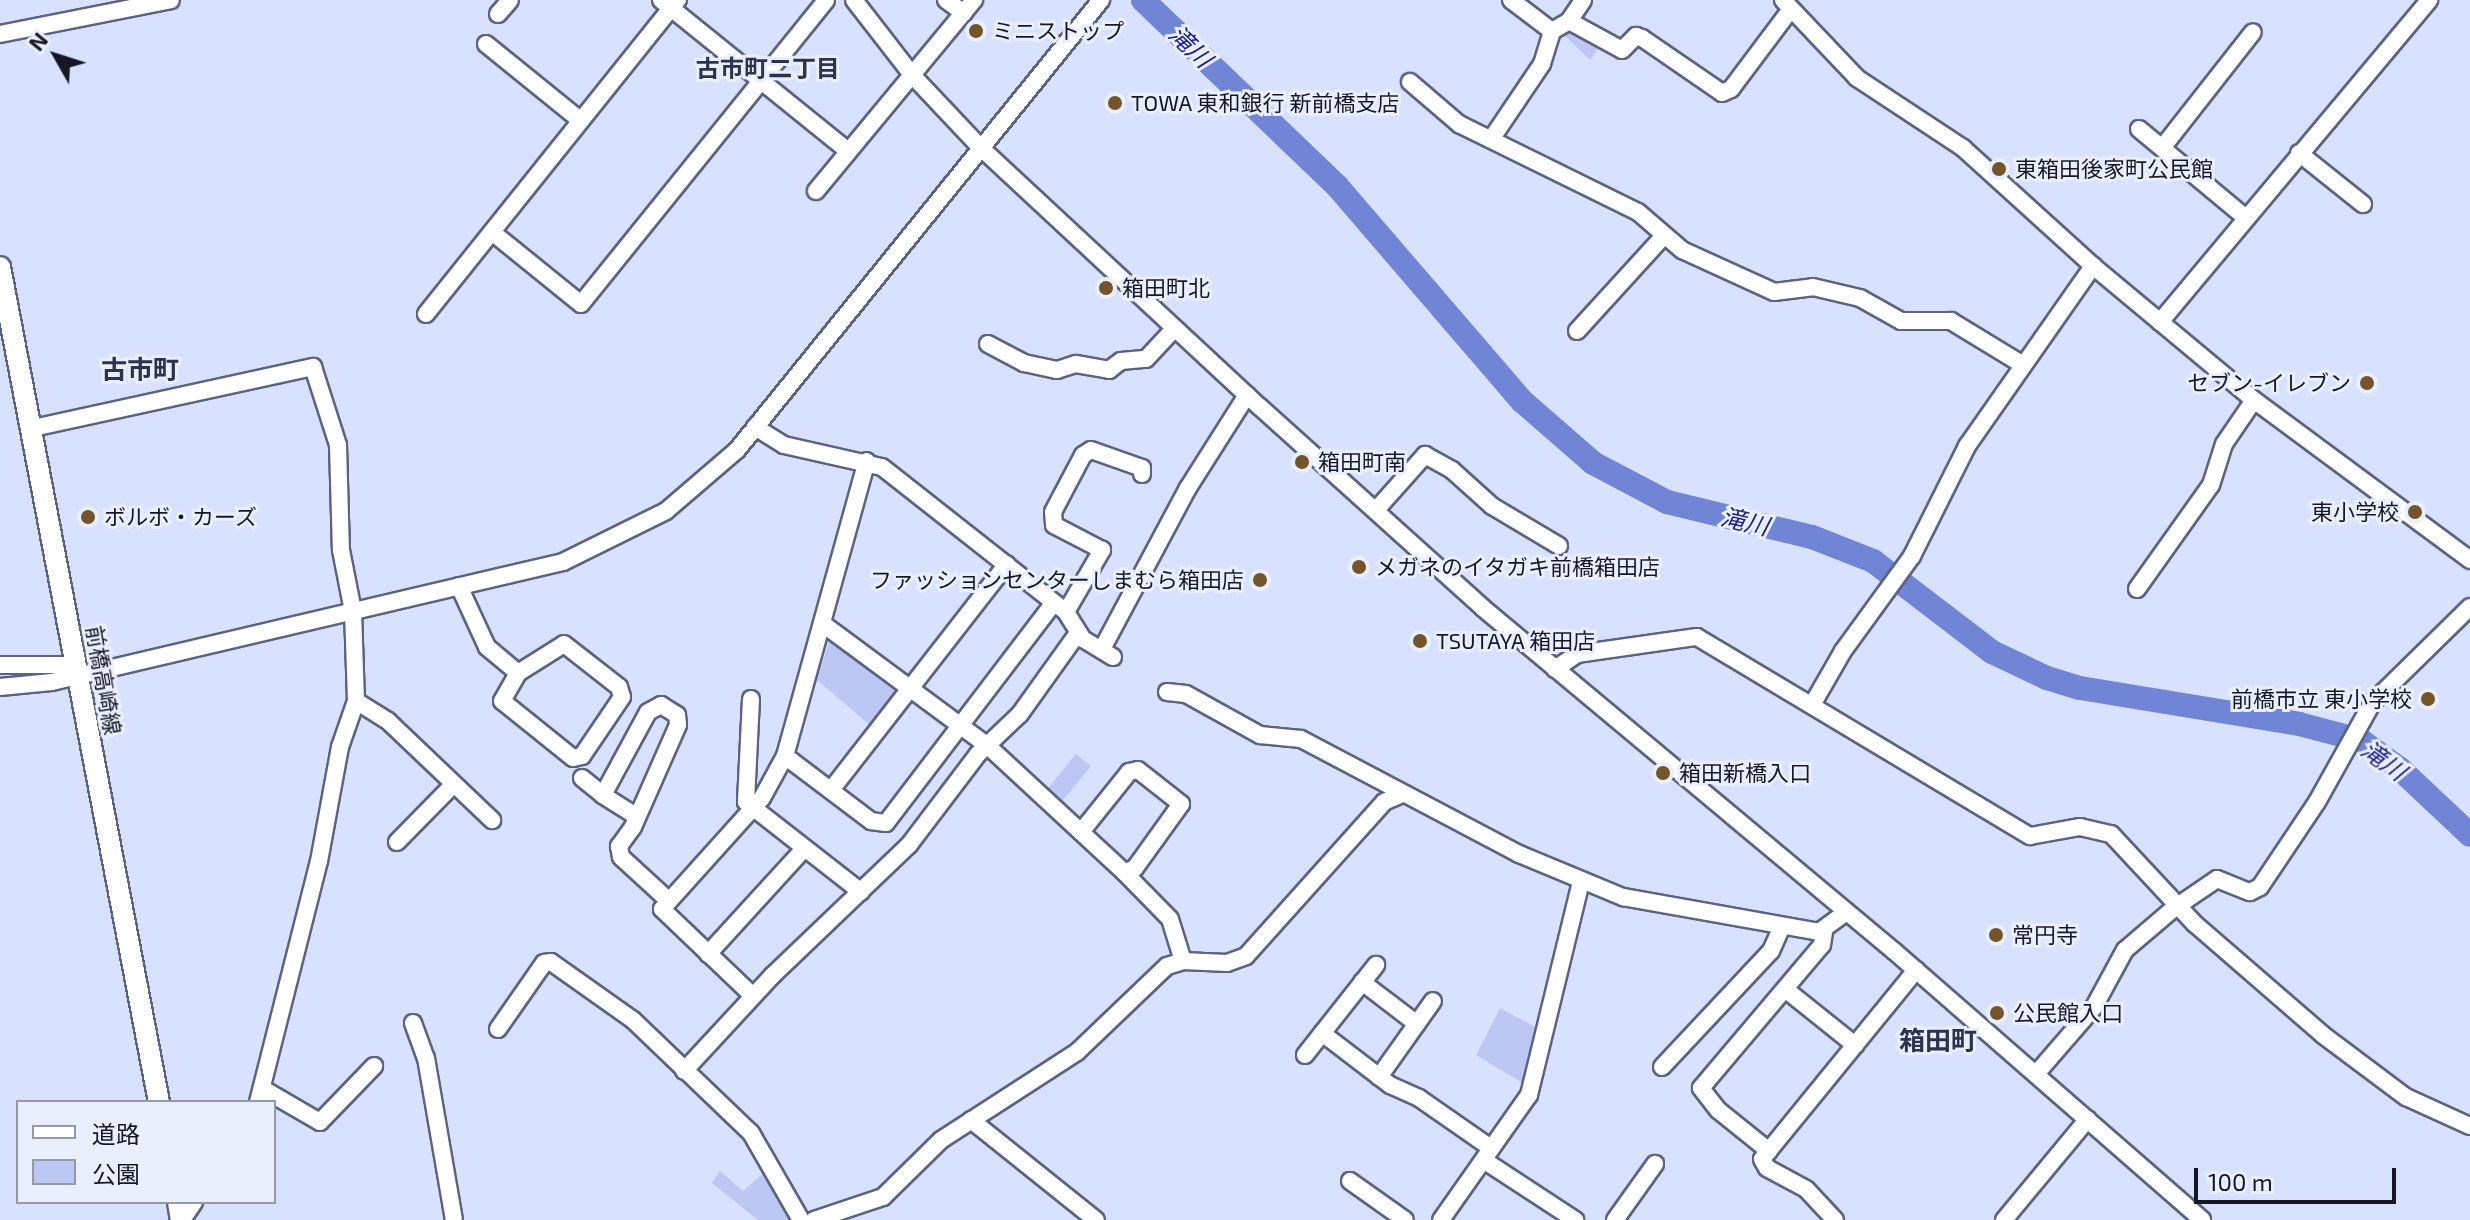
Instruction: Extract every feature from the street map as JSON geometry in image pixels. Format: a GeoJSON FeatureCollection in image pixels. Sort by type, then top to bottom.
{"type":"FeatureCollection","features":[{"type":"Feature","properties":{"kind":"main road","name":"前橋高崎線"},"geometry":{"type":"LineString","coordinates":[[0,267],[159,1100]]}},
{"type":"Feature","properties":{"kind":"street"},"geometry":{"type":"LineString","coordinates":[[0,34],[171,0]]}},
{"type":"Feature","properties":{"kind":"street"},"geometry":{"type":"LineString","coordinates":[[498,14],[510,0]]}},
{"type":"Feature","properties":{"kind":"street"},"geometry":{"type":"LineString","coordinates":[[492,232],[581,304],[826,0]]}},
{"type":"Feature","properties":{"kind":"street"},"geometry":{"type":"LineString","coordinates":[[854,0],[913,76],[980,147],[1247,395],[1555,669],[1916,970],[2202,1220]]}},
{"type":"Feature","properties":{"kind":"street"},"geometry":{"type":"LineString","coordinates":[[816,191],[969,7],[946,0]]}},
{"type":"Feature","properties":{"kind":"street"},"geometry":{"type":"LineString","coordinates":[[2,689],[563,562],[634,529],[685,496],[755,427],[1101,0]]}},
{"type":"Feature","properties":{"kind":"street"},"geometry":{"type":"LineString","coordinates":[[1511,0],[1552,31]]}},
{"type":"Feature","properties":{"kind":"street"},"geometry":{"type":"LineString","coordinates":[[1492,138],[1542,64],[1552,31],[1569,21],[1583,0]]}},
{"type":"Feature","properties":{"kind":"street"},"geometry":{"type":"LineString","coordinates":[[2160,322],[2429,0]]}},
{"type":"Feature","properties":{"kind":"street"},"geometry":{"type":"LineString","coordinates":[[426,314],[581,121],[670,3],[848,151]]}},
{"type":"Feature","properties":{"kind":"street"},"geometry":{"type":"LineString","coordinates":[[1569,21],[1622,50],[1636,36],[1642,38],[1722,93],[1731,89],[1787,4],[1857,78],[1963,148],[2093,266],[2254,400],[2470,560]]}},
{"type":"Feature","properties":{"kind":"street"},"geometry":{"type":"LineString","coordinates":[[2162,148],[2253,32]]}},
{"type":"Feature","properties":{"kind":"street"},"geometry":{"type":"LineString","coordinates":[[486,44],[581,121]]}},
{"type":"Feature","properties":{"kind":"street"},"geometry":{"type":"LineString","coordinates":[[1410,82],[1459,124],[1638,212],[1662,238],[1774,292],[1813,287],[1860,298],[1901,321],[1951,321],[2023,365]]}},
{"type":"Feature","properties":{"kind":"street"},"geometry":{"type":"LineString","coordinates":[[2139,129],[2246,218]]}},
{"type":"Feature","properties":{"kind":"street"},"geometry":{"type":"LineString","coordinates":[[2299,153],[2363,204]]}},
{"type":"Feature","properties":{"kind":"street"},"geometry":{"type":"LineString","coordinates":[[1577,331],[1662,238]]}},
{"type":"Feature","properties":{"kind":"street"},"geometry":{"type":"LineString","coordinates":[[1812,705],[1843,651],[1908,561],[1967,446],[2093,266]]}},
{"type":"Feature","properties":{"kind":"street"},"geometry":{"type":"LineString","coordinates":[[988,344],[1024,363],[1057,370],[1076,364],[1104,371],[1123,360],[1146,359],[1175,328]]}},
{"type":"Feature","properties":{"kind":"street"},"geometry":{"type":"LineString","coordinates":[[33,428],[313,367],[338,445],[341,550],[353,611],[356,701],[340,747],[319,861],[260,1096]]}},
{"type":"Feature","properties":{"kind":"street"},"geometry":{"type":"LineString","coordinates":[[755,427],[784,445],[867,461],[1007,564],[1059,608],[1078,633],[1108,653],[1188,488],[1247,395]]}},
{"type":"Feature","properties":{"kind":"street"},"geometry":{"type":"LineString","coordinates":[[2137,589],[2211,485],[2224,444],[2254,400]]}},
{"type":"Feature","properties":{"kind":"street"},"geometry":{"type":"LineString","coordinates":[[785,756],[871,821],[886,823],[1102,550],[1054,525],[1053,512],[1083,455],[1091,450],[1142,468],[1142,474]]}},
{"type":"Feature","properties":{"kind":"street"},"geometry":{"type":"LineString","coordinates":[[1376,510],[1425,455],[1452,470],[1492,506],[1559,546]]}},
{"type":"Feature","properties":{"kind":"street"},"geometry":{"type":"LineString","coordinates":[[753,996],[664,913],[668,900],[752,809],[785,756],[867,461]]}},
{"type":"Feature","properties":{"kind":"street"},"geometry":{"type":"LineString","coordinates":[[831,790],[1007,564]]}},
{"type":"Feature","properties":{"kind":"street"},"geometry":{"type":"LineString","coordinates":[[459,586],[487,647],[518,673]]}},
{"type":"Feature","properties":{"kind":"street"},"geometry":{"type":"LineString","coordinates":[[2036,1074],[2094,1007],[2125,950],[2217,879],[2256,892],[2311,811],[2358,724],[2405,665],[2470,607]]}},
{"type":"Feature","properties":{"kind":"street"},"geometry":{"type":"LineString","coordinates":[[823,624],[989,747],[1125,873],[1170,919],[1183,961]]}},
{"type":"Feature","properties":{"kind":"street"},"geometry":{"type":"LineString","coordinates":[[684,1071],[753,996],[909,845],[978,754],[989,747],[1078,633]]}},
{"type":"Feature","properties":{"kind":"street"},"geometry":{"type":"LineString","coordinates":[[1555,669],[1577,654],[1690,635],[2030,836],[2080,827],[2111,834],[2206,935],[2340,1050],[2406,1097],[2470,1126]]}},
{"type":"Feature","properties":{"kind":"street"},"geometry":{"type":"LineString","coordinates":[[564,644],[619,687],[622,697],[582,756],[573,758],[502,701],[518,673],[564,644]]}},
{"type":"Feature","properties":{"kind":"street"},"geometry":{"type":"LineString","coordinates":[[1,664],[61,665],[79,674]]}},
{"type":"Feature","properties":{"kind":"street"},"geometry":{"type":"LineString","coordinates":[[1167,692],[1186,694],[1260,735],[1301,739],[1402,794],[1581,882],[1643,902],[1824,932]]}},
{"type":"Feature","properties":{"kind":"street"},"geometry":{"type":"LineString","coordinates":[[751,699],[745,789],[752,809],[861,892]]}},
{"type":"Feature","properties":{"kind":"street"},"geometry":{"type":"LineString","coordinates":[[356,701],[388,721],[492,820]]}},
{"type":"Feature","properties":{"kind":"street"},"geometry":{"type":"LineString","coordinates":[[603,795],[648,712],[654,705],[669,708],[678,725],[619,846],[621,857],[668,900]]}},
{"type":"Feature","properties":{"kind":"street"},"geometry":{"type":"LineString","coordinates":[[1081,832],[1129,772],[1138,770],[1181,804],[1135,868],[1125,873]]}},
{"type":"Feature","properties":{"kind":"street"},"geometry":{"type":"LineString","coordinates":[[582,778],[636,816]]}},
{"type":"Feature","properties":{"kind":"street"},"geometry":{"type":"LineString","coordinates":[[397,842],[453,785]]}},
{"type":"Feature","properties":{"kind":"street"},"geometry":{"type":"LineString","coordinates":[[814,1220],[883,1197],[928,1151],[1070,1058],[1167,966],[1183,961],[1227,963],[1246,956],[1384,802],[1402,794]]}},
{"type":"Feature","properties":{"kind":"street"},"geometry":{"type":"LineString","coordinates":[[708,954],[804,849]]}},
{"type":"Feature","properties":{"kind":"street"},"geometry":{"type":"LineString","coordinates":[[1443,1219],[1529,1095],[1581,882]]}},
{"type":"Feature","properties":{"kind":"street"},"geometry":{"type":"LineString","coordinates":[[1769,1151],[1718,1110],[1701,1088],[1822,945],[1824,932],[1847,912]]}},
{"type":"Feature","properties":{"kind":"street"},"geometry":{"type":"LineString","coordinates":[[1662,1067],[1771,951],[1782,926]]}},
{"type":"Feature","properties":{"kind":"street"},"geometry":{"type":"LineString","coordinates":[[498,1029],[548,961],[624,1013],[751,1133],[801,1220]]}},
{"type":"Feature","properties":{"kind":"street"},"geometry":{"type":"LineString","coordinates":[[1305,1055],[1376,965]]}},
{"type":"Feature","properties":{"kind":"street"},"geometry":{"type":"LineString","coordinates":[[1835,1220],[1806,1189],[1764,1165],[1769,1151],[1916,970]]}},
{"type":"Feature","properties":{"kind":"street"},"geometry":{"type":"LineString","coordinates":[[1362,982],[1417,1024]]}},
{"type":"Feature","properties":{"kind":"street"},"geometry":{"type":"LineString","coordinates":[[1785,989],[1855,1045]]}},
{"type":"Feature","properties":{"kind":"street"},"geometry":{"type":"LineString","coordinates":[[1379,1077],[1433,1001]]}},
{"type":"Feature","properties":{"kind":"street"},"geometry":{"type":"LineString","coordinates":[[413,1023],[426,1058],[454,1220]]}},
{"type":"Feature","properties":{"kind":"street"},"geometry":{"type":"LineString","coordinates":[[1322,1033],[1575,1220]]}},
{"type":"Feature","properties":{"kind":"street"},"geometry":{"type":"LineString","coordinates":[[276,1103],[320,1122],[374,1066]]}},
{"type":"Feature","properties":{"kind":"street"},"geometry":{"type":"LineString","coordinates":[[2004,1220],[2088,1119]]}},
{"type":"Feature","properties":{"kind":"street"},"geometry":{"type":"LineString","coordinates":[[971,1120],[1096,1220]]}},
{"type":"Feature","properties":{"kind":"street"},"geometry":{"type":"LineString","coordinates":[[1615,1220],[1655,1164]]}},
{"type":"Feature","properties":{"kind":"street"},"geometry":{"type":"LineString","coordinates":[[1350,1181],[1405,1220]]}},
{"type":"Feature","properties":{"kind":"green space"},"geometry":{"type":"Polygon","coordinates":[[[1569,25],[1602,43],[1590,60],[1560,31],[1569,25]]]}},
{"type":"Feature","properties":{"kind":"green space"},"geometry":{"type":"Polygon","coordinates":[[[830,638],[900,686],[900,694],[871,726],[817,680],[830,638]]]}},
{"type":"Feature","properties":{"kind":"green space"},"geometry":{"type":"Polygon","coordinates":[[[1076,754],[1091,766],[1061,803],[1046,791],[1076,754]]]}},
{"type":"Feature","properties":{"kind":"green space"},"geometry":{"type":"Polygon","coordinates":[[[1500,1008],[1539,1029],[1526,1085],[1476,1055],[1500,1008]]]}},
{"type":"Feature","properties":{"kind":"green space"},"geometry":{"type":"Polygon","coordinates":[[[767,1170],[793,1220],[758,1220],[712,1183],[720,1171],[743,1191],[767,1170]]]}},
{"type":"Feature","properties":{"kind":"waterway","name":"滝川"},"geometry":{"type":"LineString","coordinates":[[1143,0],[1337,186],[1522,401],[1593,463],[1667,502],[1812,537],[1873,561],[1992,652],[2047,678],[2080,688],[2299,724],[2360,740],[2400,769],[2470,835]]}},
{"type":"Feature","properties":{"kind":"place","name":"ミニストップ"},"geometry":{"type":"Point","coordinates":[976,31]}},
{"type":"Feature","properties":{"kind":"place","name":"TOWA 東和銀行 新前橋支店"},"geometry":{"type":"Point","coordinates":[1115,103]}},
{"type":"Feature","properties":{"kind":"place","name":"東箱田後家町公民館"},"geometry":{"type":"Point","coordinates":[1999,169]}},
{"type":"Feature","properties":{"kind":"place","name":"箱田町北"},"geometry":{"type":"Point","coordinates":[1106,288]}},
{"type":"Feature","properties":{"kind":"place","name":"セブン-イレブン"},"geometry":{"type":"Point","coordinates":[2367,383]}},
{"type":"Feature","properties":{"kind":"place","name":"箱田町南"},"geometry":{"type":"Point","coordinates":[1302,462]}},
{"type":"Feature","properties":{"kind":"place","name":"東小学校"},"geometry":{"type":"Point","coordinates":[2415,512]}},
{"type":"Feature","properties":{"kind":"place","name":"ボルボ・カーズ"},"geometry":{"type":"Point","coordinates":[88,517]}},
{"type":"Feature","properties":{"kind":"place","name":"メガネのイタガキ前橋箱田店"},"geometry":{"type":"Point","coordinates":[1359,567]}},
{"type":"Feature","properties":{"kind":"place","name":"ファッションセンターしまむら箱田店"},"geometry":{"type":"Point","coordinates":[1260,580]}},
{"type":"Feature","properties":{"kind":"place","name":"TSUTAYA 箱田店"},"geometry":{"type":"Point","coordinates":[1420,641]}},
{"type":"Feature","properties":{"kind":"place","name":"前橋市立 東小学校"},"geometry":{"type":"Point","coordinates":[2428,699]}},
{"type":"Feature","properties":{"kind":"place","name":"箱田新橋入口"},"geometry":{"type":"Point","coordinates":[1663,773]}},
{"type":"Feature","properties":{"kind":"place","name":"常円寺"},"geometry":{"type":"Point","coordinates":[1996,935]}},
{"type":"Feature","properties":{"kind":"place","name":"公民館入口"},"geometry":{"type":"Point","coordinates":[1997,1013]}},
{"type":"Feature","properties":{"kind":"district","name":"古市町二丁目"},"geometry":{"type":"Point","coordinates":[768,68]}},
{"type":"Feature","properties":{"kind":"district","name":"古市町"},"geometry":{"type":"Point","coordinates":[140,369]}},
{"type":"Feature","properties":{"kind":"district","name":"箱田町"},"geometry":{"type":"Point","coordinates":[1938,1040]}}]}
